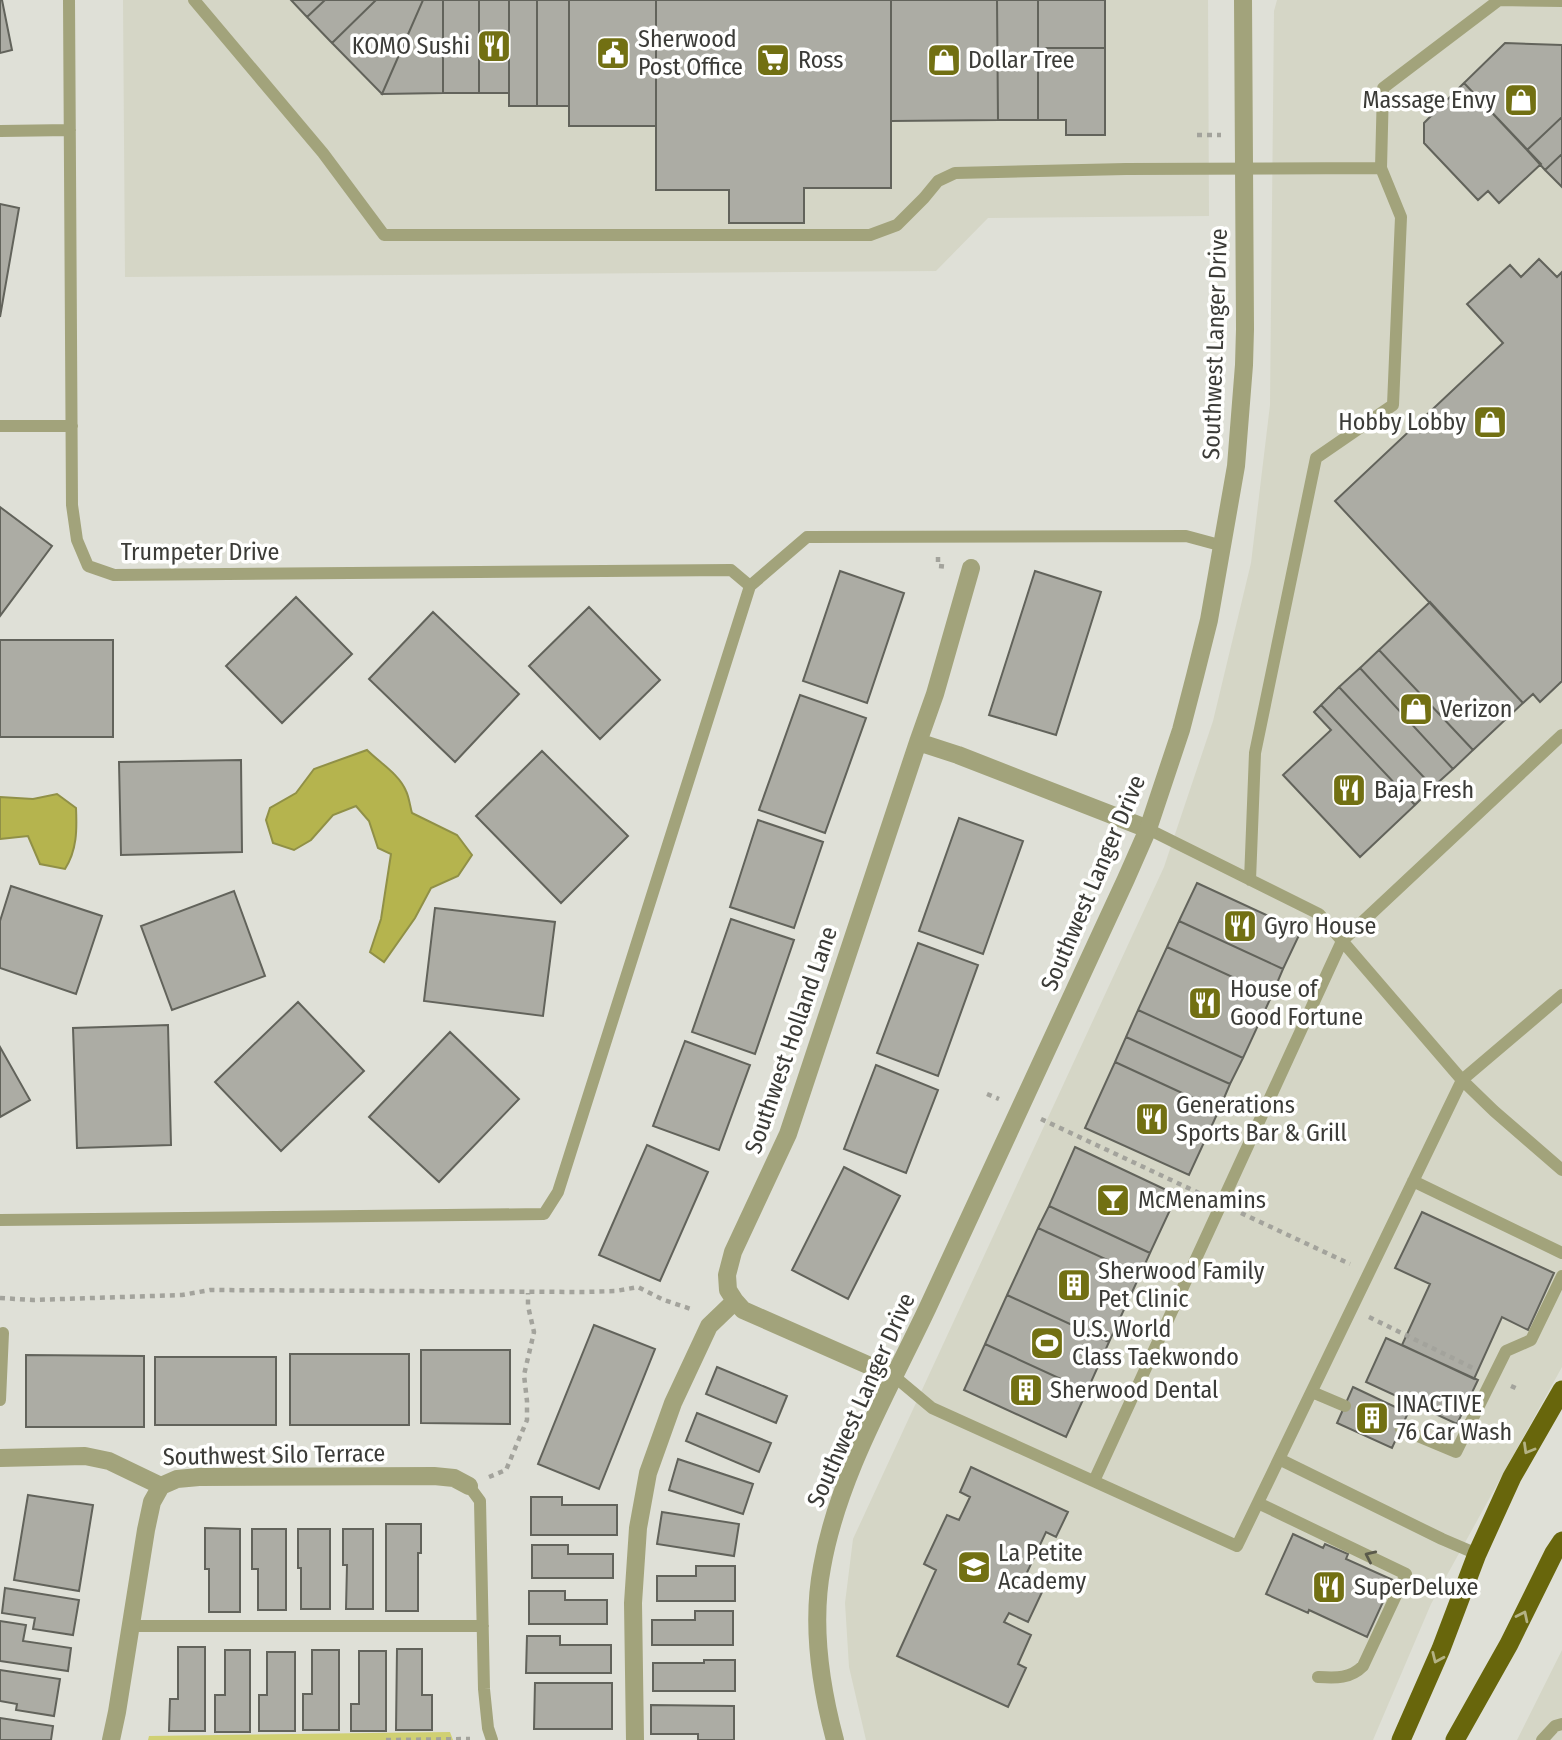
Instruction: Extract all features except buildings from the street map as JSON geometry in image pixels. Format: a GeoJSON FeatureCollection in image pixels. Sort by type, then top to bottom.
{"type":"FeatureCollection","features":[{"type":"Feature","properties":{"kind":"highway"},"geometry":{"type":"LineString","coordinates":[[1401,1740],[1441,1649],[1477,1554],[1512,1477],[1562,1390]]}},
{"type":"Feature","properties":{"kind":"highway"},"geometry":{"type":"LineString","coordinates":[[1455,1740],[1562,1541]]}},
{"type":"Feature","properties":{"kind":"street","name":"Southwest Langer Drive"},"geometry":{"type":"LineString","coordinates":[[835,1740],[821,1677],[818,1603],[821,1570],[839,1502],[873,1422],[1148,829],[1181,730],[1209,620],[1236,466],[1244,365],[1243,0]]}},
{"type":"Feature","properties":{"kind":"street","name":"Southwest Holland Lane"},"geometry":{"type":"LineString","coordinates":[[735,1301],[728,1290],[727,1275],[733,1252],[788,1134],[935,694],[971,568]]}},
{"type":"Feature","properties":{"kind":"street"},"geometry":{"type":"LineString","coordinates":[[918,742],[1148,829]]}},
{"type":"Feature","properties":{"kind":"street"},"geometry":{"type":"LineString","coordinates":[[635,1740],[634,1603],[638,1528],[648,1473],[673,1403],[709,1326],[735,1301],[743,1310],[895,1377]]}},
{"type":"Feature","properties":{"kind":"street","name":"Southwest Silo Terrace"},"geometry":{"type":"LineString","coordinates":[[0,1458],[97,1458],[161,1486],[177,1479],[199,1477],[406,1476],[454,1478],[469,1486]]}},
{"type":"Feature","properties":{"kind":"street"},"geometry":{"type":"LineString","coordinates":[[111,1740],[152,1502],[161,1486]]}},
{"type":"Feature","properties":{"kind":"lane","name":"Trumpeter Drive"},"geometry":{"type":"LineString","coordinates":[[69,0],[72,505],[77,540],[88,566],[114,575],[731,570],[750,586]]}},
{"type":"Feature","properties":{"kind":"lane"},"geometry":{"type":"LineString","coordinates":[[194,0],[323,153],[384,235],[870,235],[897,225],[938,181],[955,173],[1126,169],[1381,169]]}},
{"type":"Feature","properties":{"kind":"lane"},"geometry":{"type":"LineString","coordinates":[[1250,880],[1255,753],[1316,458],[1393,405],[1401,217],[1381,169],[1382,88],[1499,0],[1562,1]]}},
{"type":"Feature","properties":{"kind":"lane"},"geometry":{"type":"LineString","coordinates":[[0,131],[70,130]]}},
{"type":"Feature","properties":{"kind":"lane"},"geometry":{"type":"LineString","coordinates":[[0,426],[72,426]]}},
{"type":"Feature","properties":{"kind":"lane"},"geometry":{"type":"LineString","coordinates":[[0,1220],[544,1214],[558,1192],[750,586],[807,537],[1186,536],[1223,546]]}},
{"type":"Feature","properties":{"kind":"lane"},"geometry":{"type":"LineString","coordinates":[[1094,1481],[1342,941],[1562,735]]}},
{"type":"Feature","properties":{"kind":"lane"},"geometry":{"type":"LineString","coordinates":[[1148,829],[1319,914],[1462,1080],[1562,1170]]}},
{"type":"Feature","properties":{"kind":"lane"},"geometry":{"type":"LineString","coordinates":[[895,1377],[932,1408],[1237,1546],[1462,1080],[1562,995]]}},
{"type":"Feature","properties":{"kind":"lane"},"geometry":{"type":"LineString","coordinates":[[1413,1181],[1562,1253]]}},
{"type":"Feature","properties":{"kind":"lane"},"geometry":{"type":"LineString","coordinates":[[1401,1429],[1456,1452],[1506,1351],[1531,1340],[1562,1276]]}},
{"type":"Feature","properties":{"kind":"lane"},"geometry":{"type":"LineString","coordinates":[[0,1400],[3,1333]]}},
{"type":"Feature","properties":{"kind":"lane"},"geometry":{"type":"LineString","coordinates":[[1312,1392],[1345,1405]]}},
{"type":"Feature","properties":{"kind":"lane"},"geometry":{"type":"LineString","coordinates":[[1279,1459],[1477,1554]]}},
{"type":"Feature","properties":{"kind":"lane"},"geometry":{"type":"LineString","coordinates":[[469,1486],[480,1502],[484,1689],[488,1728],[492,1739]]}},
{"type":"Feature","properties":{"kind":"lane"},"geometry":{"type":"LineString","coordinates":[[1258,1503],[1406,1574],[1363,1666],[1347,1677],[1318,1677]]}},
{"type":"Feature","properties":{"kind":"lane"},"geometry":{"type":"LineString","coordinates":[[131,1626],[483,1626]]}},
{"type":"Feature","properties":{"kind":"lane"},"geometry":{"type":"LineString","coordinates":[[1542,1740],[1555,1726],[1562,1724]]}},
{"type":"Feature","properties":{"kind":"path"},"geometry":{"type":"LineString","coordinates":[[987,1094],[1350,1263],[1345,1275]]}},
{"type":"Feature","properties":{"kind":"path"},"geometry":{"type":"LineString","coordinates":[[0,1298],[33,1300],[141,1296],[210,1290],[528,1293],[616,1291],[638,1287],[696,1311],[709,1326]]}},
{"type":"Feature","properties":{"kind":"path"},"geometry":{"type":"LineString","coordinates":[[469,1486],[506,1470],[527,1420],[524,1376],[534,1332],[528,1293]]}},
{"type":"Feature","properties":{"kind":"path"},"geometry":{"type":"LineString","coordinates":[[1352,1308],[1520,1390]]}},
{"type":"Feature","properties":{"kind":"path"},"geometry":{"type":"LineString","coordinates":[[386,1740],[492,1739]]}},
{"type":"Feature","properties":{"kind":"shaded area"},"geometry":{"type":"Polygon","coordinates":[[[123,0],[1208,0],[1209,216],[988,218],[936,271],[125,277],[123,0]]]}},
{"type":"Feature","properties":{"kind":"shaded area"},"geometry":{"type":"Polygon","coordinates":[[[1277,0],[1562,0],[1562,1367],[1431,1604],[1373,1740],[866,1740],[849,1667],[845,1603],[853,1539],[1164,867],[1213,721],[1251,563],[1270,405],[1274,11],[1277,0]]]}},
{"type":"Feature","properties":{"kind":"shaded area"},"geometry":{"type":"Polygon","coordinates":[[[367,750],[403,785],[412,813],[457,835],[472,855],[458,876],[431,888],[415,918],[384,962],[370,952],[381,919],[391,854],[378,848],[369,821],[356,806],[333,815],[311,840],[294,850],[273,843],[266,820],[270,808],[296,793],[314,769],[367,750]]]}},
{"type":"Feature","properties":{"kind":"shaded area"},"geometry":{"type":"Polygon","coordinates":[[[57,794],[76,808],[75,840],[65,869],[40,864],[28,836],[0,839],[0,797],[33,799],[57,794]]]}},
{"type":"Feature","properties":{"kind":"shaded area"},"geometry":{"type":"Polygon","coordinates":[[[1562,1650],[1562,1740],[1517,1740],[1562,1650]]]}},
{"type":"Feature","properties":{"kind":"shaded area"},"geometry":{"type":"Polygon","coordinates":[[[450,1732],[453,1740],[148,1740],[149,1736],[450,1732]]]}},
{"type":"Feature","properties":{"kind":"place","name":"KOMO Sushi"},"geometry":{"type":"Point","coordinates":[494,46]}},
{"type":"Feature","properties":{"kind":"place","name":"Sherwood Post Office"},"geometry":{"type":"Point","coordinates":[613,53]}},
{"type":"Feature","properties":{"kind":"place","name":"Ross"},"geometry":{"type":"Point","coordinates":[773,60]}},
{"type":"Feature","properties":{"kind":"place","name":"Dollar Tree"},"geometry":{"type":"Point","coordinates":[944,60]}},
{"type":"Feature","properties":{"kind":"place","name":"Massage Envy"},"geometry":{"type":"Point","coordinates":[1521,100]}},
{"type":"Feature","properties":{"kind":"place","name":"Hobby Lobby"},"geometry":{"type":"Point","coordinates":[1490,422]}},
{"type":"Feature","properties":{"kind":"place","name":"Verizon"},"geometry":{"type":"Point","coordinates":[1416,709]}},
{"type":"Feature","properties":{"kind":"place","name":"Baja Fresh"},"geometry":{"type":"Point","coordinates":[1349,790]}},
{"type":"Feature","properties":{"kind":"place","name":"Gyro House"},"geometry":{"type":"Point","coordinates":[1240,926]}},
{"type":"Feature","properties":{"kind":"place","name":"House of Good Fortune"},"geometry":{"type":"Point","coordinates":[1205,1003]}},
{"type":"Feature","properties":{"kind":"place","name":"Generations Sports Bar & Grill"},"geometry":{"type":"Point","coordinates":[1152,1119]}},
{"type":"Feature","properties":{"kind":"place","name":"McMenamins"},"geometry":{"type":"Point","coordinates":[1113,1200]}},
{"type":"Feature","properties":{"kind":"place","name":"Sherwood Family Pet Clinic"},"geometry":{"type":"Point","coordinates":[1074,1285]}},
{"type":"Feature","properties":{"kind":"place","name":"U.S. World Class Taekwondo"},"geometry":{"type":"Point","coordinates":[1047,1343]}},
{"type":"Feature","properties":{"kind":"place","name":"Sherwood Dental"},"geometry":{"type":"Point","coordinates":[1026,1390]}},
{"type":"Feature","properties":{"kind":"place","name":"INACTIVE 76 Car Wash"},"geometry":{"type":"Point","coordinates":[1372,1418]}},
{"type":"Feature","properties":{"kind":"place","name":"La Petite Academy"},"geometry":{"type":"Point","coordinates":[974,1567]}},
{"type":"Feature","properties":{"kind":"place","name":"SuperDeluxe"},"geometry":{"type":"Point","coordinates":[1329,1587]}}]}
